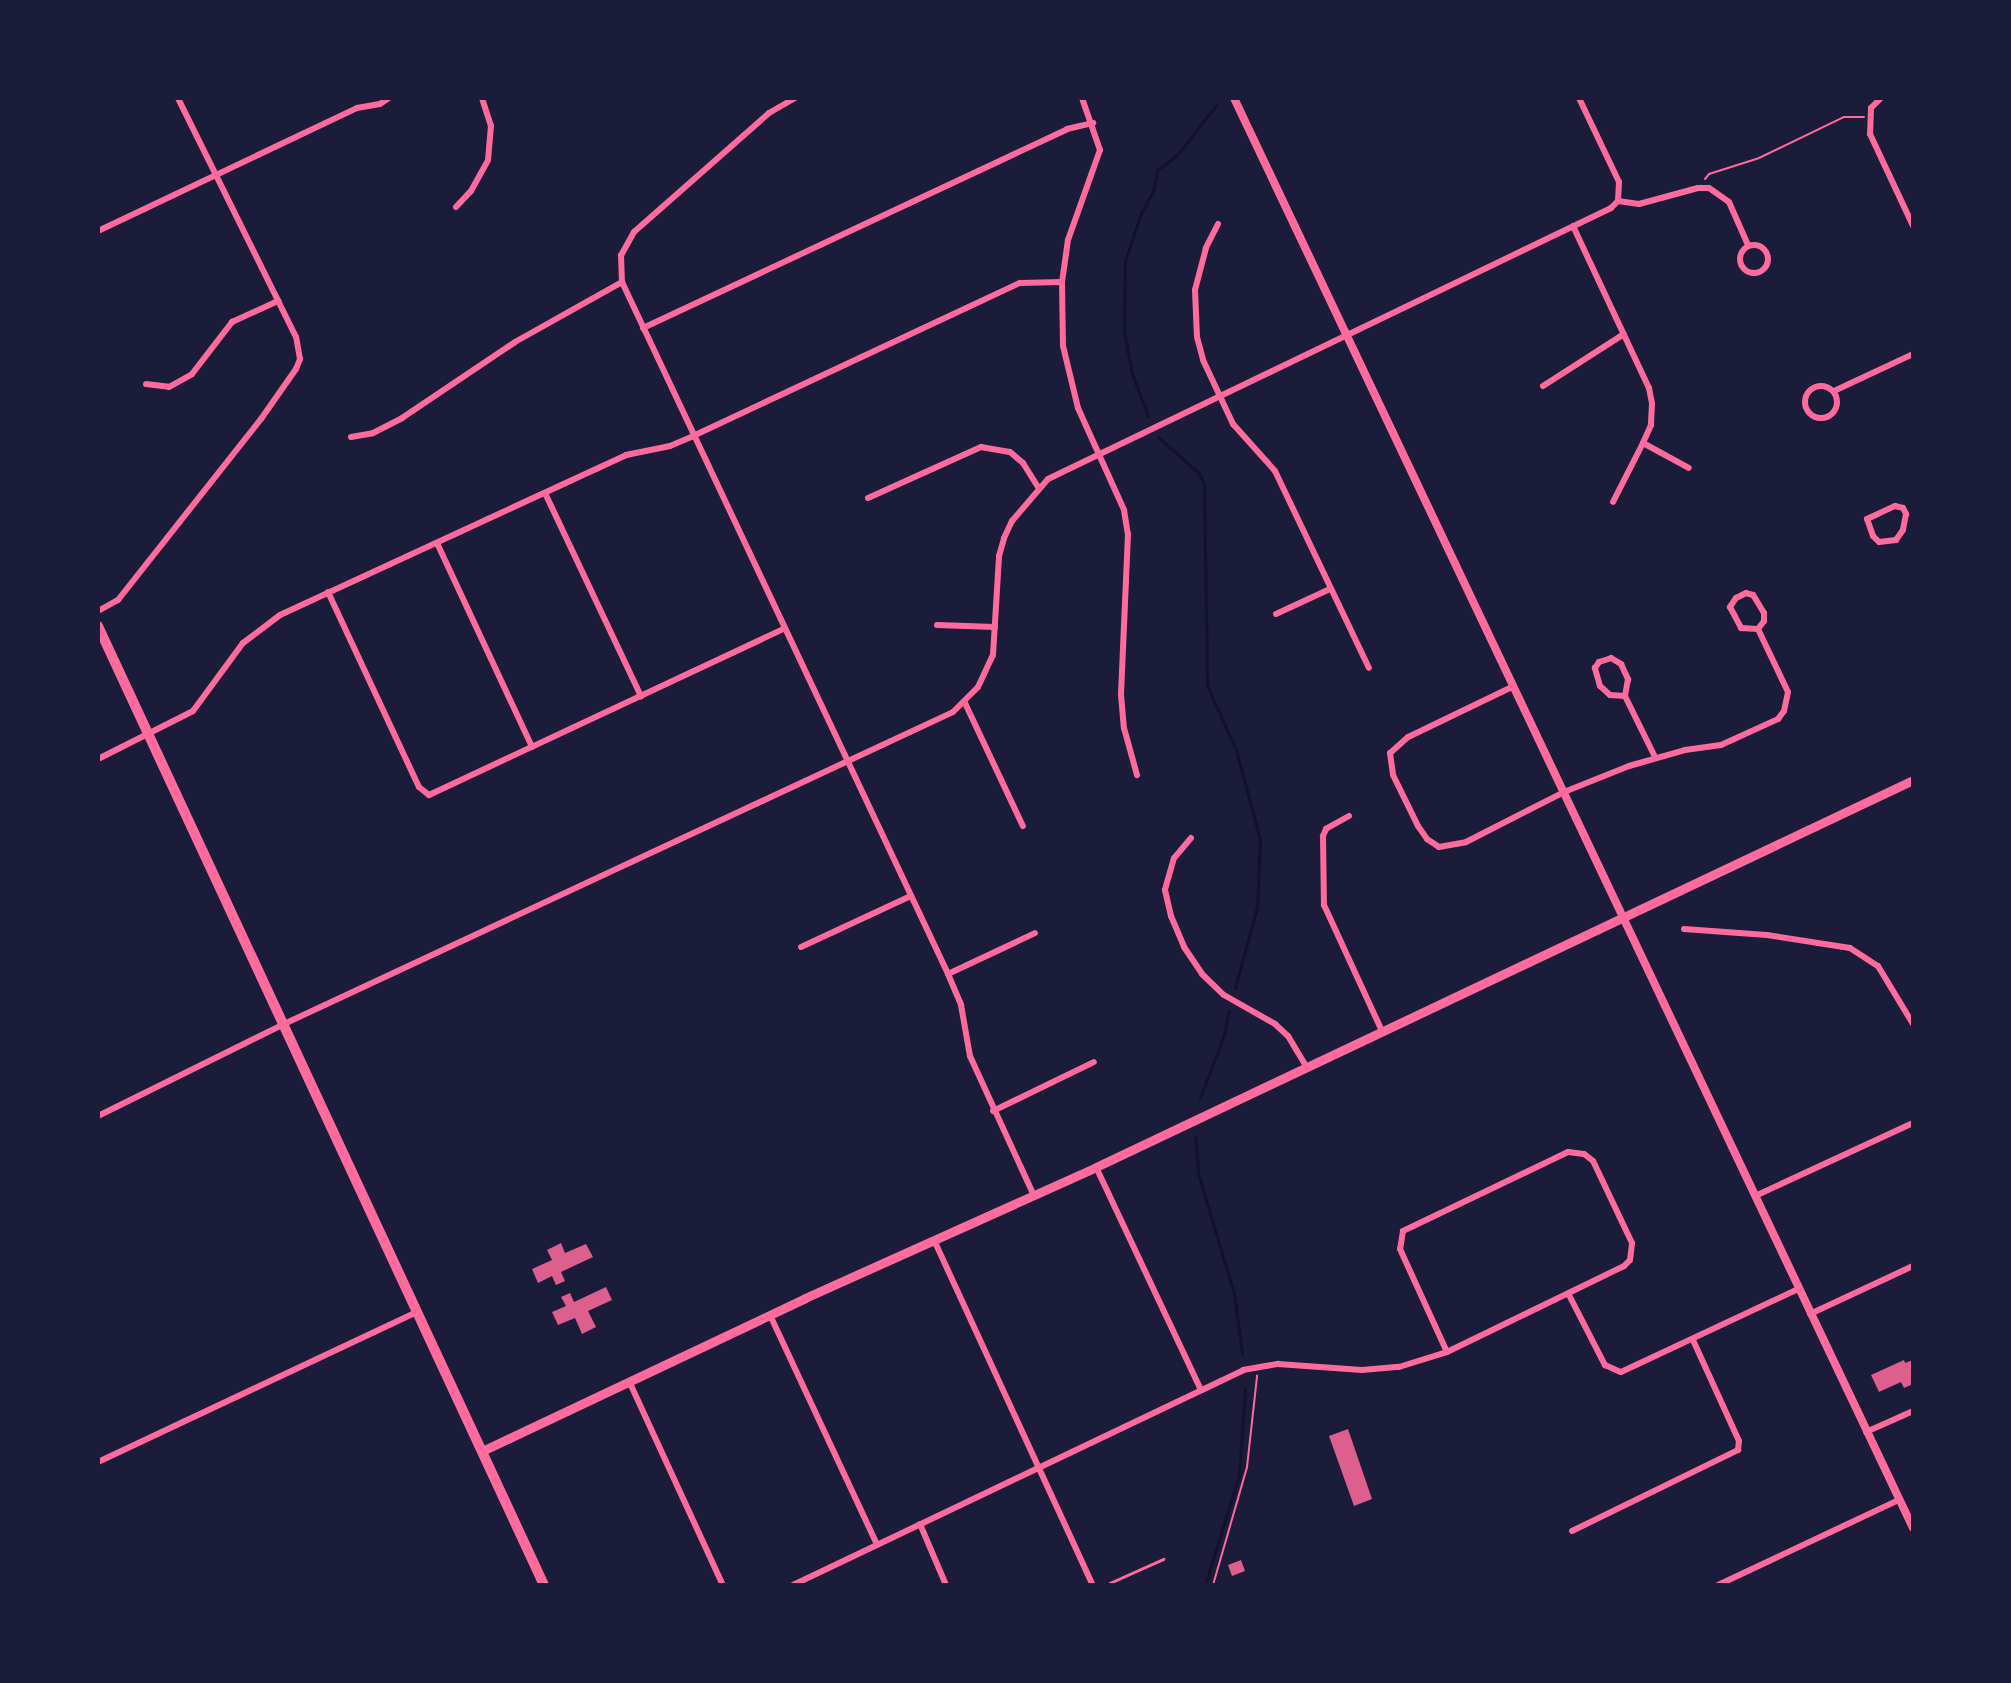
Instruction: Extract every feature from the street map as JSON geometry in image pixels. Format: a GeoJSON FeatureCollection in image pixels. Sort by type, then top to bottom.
{"type":"FeatureCollection","features":[{"type":"Feature","properties":{"kind":"main road"},"geometry":{"type":"LineString","coordinates":[[98,626],[544,1585]]}},
{"type":"Feature","properties":{"kind":"main road"},"geometry":{"type":"LineString","coordinates":[[482,1451],[1383,1033],[1913,780]]}},
{"type":"Feature","properties":{"kind":"street"},"geometry":{"type":"LineString","coordinates":[[98,611],[118,600],[296,369],[300,348],[178,98]]}},
{"type":"Feature","properties":{"kind":"street"},"geometry":{"type":"LineString","coordinates":[[98,231],[357,108],[380,104],[389,98]]}},
{"type":"Feature","properties":{"kind":"street"},"geometry":{"type":"LineString","coordinates":[[456,207],[481,178],[488,160],[491,126],[482,98]]}},
{"type":"Feature","properties":{"kind":"street"},"geometry":{"type":"LineString","coordinates":[[795,98],[769,113],[634,232],[621,255],[622,282],[948,974],[961,1005],[970,1056],[1034,1196]]}},
{"type":"Feature","properties":{"kind":"street"},"geometry":{"type":"LineString","coordinates":[[1082,98],[1099,138],[1098,162],[1068,240],[1062,282],[1063,346],[1069,377],[1124,510],[1128,534],[1121,695],[1124,728],[1137,775]]}},
{"type":"Feature","properties":{"kind":"street"},"geometry":{"type":"LineString","coordinates":[[1234,98],[1913,1528]]}},
{"type":"Feature","properties":{"kind":"street"},"geometry":{"type":"LineString","coordinates":[[98,1116],[284,1024],[849,761],[965,703],[987,672],[995,627],[999,556],[1004,538],[1012,521],[1038,487],[1099,454],[1611,208],[1618,201],[1619,182],[1579,98]]}},
{"type":"Feature","properties":{"kind":"street"},"geometry":{"type":"LineString","coordinates":[[1881,98],[1875,102],[1869,117],[1870,134],[1913,226]]}},
{"type":"Feature","properties":{"kind":"street"},"geometry":{"type":"LineString","coordinates":[[643,328],[1067,129],[1093,123]]}},
{"type":"Feature","properties":{"kind":"street"},"geometry":{"type":"LineString","coordinates":[[1618,201],[1639,204],[1698,188],[1722,194],[1729,202],[1748,245]]}},
{"type":"Feature","properties":{"kind":"street"},"geometry":{"type":"LineString","coordinates":[[1218,224],[1200,267],[1195,314],[1203,360],[1242,437],[1275,471],[1369,668]]}},
{"type":"Feature","properties":{"kind":"street"},"geometry":{"type":"LineString","coordinates":[[1573,226],[1649,388],[1652,404],[1651,425],[1613,502]]}},
{"type":"Feature","properties":{"kind":"street"},"geometry":{"type":"LineString","coordinates":[[1748,245],[1764,248],[1768,255],[1763,270],[1755,273],[1741,266],[1739,258],[1748,245]]}},
{"type":"Feature","properties":{"kind":"street"},"geometry":{"type":"LineString","coordinates":[[351,437],[373,433],[402,418],[515,342],[622,282]]}},
{"type":"Feature","properties":{"kind":"street"},"geometry":{"type":"LineString","coordinates":[[98,759],[193,711],[243,643],[264,624],[328,592],[626,455],[670,446],[693,436],[1020,283],[1062,282]]}},
{"type":"Feature","properties":{"kind":"street"},"geometry":{"type":"LineString","coordinates":[[146,384],[169,387],[192,374],[232,322],[278,301]]}},
{"type":"Feature","properties":{"kind":"street"},"geometry":{"type":"LineString","coordinates":[[1543,386],[1624,334]]}},
{"type":"Feature","properties":{"kind":"street"},"geometry":{"type":"LineString","coordinates":[[1834,391],[1913,354]]}},
{"type":"Feature","properties":{"kind":"street"},"geometry":{"type":"LineString","coordinates":[[1816,386],[1826,386],[1834,391],[1838,401],[1835,411],[1827,417],[1817,417],[1808,412],[1805,402],[1807,392],[1816,386]]}},
{"type":"Feature","properties":{"kind":"street"},"geometry":{"type":"LineString","coordinates":[[1643,443],[1689,468]]}},
{"type":"Feature","properties":{"kind":"street"},"geometry":{"type":"LineString","coordinates":[[868,498],[981,447],[1010,452],[1023,463],[1038,487]]}},
{"type":"Feature","properties":{"kind":"street"},"geometry":{"type":"LineString","coordinates":[[545,493],[641,696]]}},
{"type":"Feature","properties":{"kind":"street"},"geometry":{"type":"LineString","coordinates":[[1903,508],[1905,525],[1896,540],[1883,543],[1873,536],[1867,522],[1869,516],[1913,503]]}},
{"type":"Feature","properties":{"kind":"street"},"geometry":{"type":"LineString","coordinates":[[437,543],[532,747]]}},
{"type":"Feature","properties":{"kind":"street"},"geometry":{"type":"LineString","coordinates":[[1276,614],[1330,589]]}},
{"type":"Feature","properties":{"kind":"street"},"geometry":{"type":"LineString","coordinates":[[328,592],[419,787],[429,795],[783,629]]}},
{"type":"Feature","properties":{"kind":"street"},"geometry":{"type":"LineString","coordinates":[[1746,593],[1756,598],[1765,617],[1758,629],[1741,628],[1730,607],[1736,598],[1746,593]]}},
{"type":"Feature","properties":{"kind":"street"},"geometry":{"type":"LineString","coordinates":[[937,625],[995,627]]}},
{"type":"Feature","properties":{"kind":"street"},"geometry":{"type":"LineString","coordinates":[[1514,686],[1408,737],[1390,753],[1393,775],[1418,826],[1427,839],[1439,847],[1466,842],[1564,792],[1655,757],[1742,738],[1778,719],[1784,711],[1788,692],[1758,629]]}},
{"type":"Feature","properties":{"kind":"street"},"geometry":{"type":"LineString","coordinates":[[1625,696],[1605,692],[1595,673],[1596,665],[1611,658],[1621,664],[1629,685],[1625,696],[1655,757]]}},
{"type":"Feature","properties":{"kind":"street"},"geometry":{"type":"LineString","coordinates":[[965,703],[1023,826]]}},
{"type":"Feature","properties":{"kind":"street"},"geometry":{"type":"LineString","coordinates":[[1349,816],[1326,829],[1323,836],[1324,905],[1383,1033]]}},
{"type":"Feature","properties":{"kind":"street"},"geometry":{"type":"LineString","coordinates":[[1191,838],[1174,858],[1165,890],[1184,947],[1202,974],[1224,995],[1275,1024],[1288,1036],[1307,1068]]}},
{"type":"Feature","properties":{"kind":"street"},"geometry":{"type":"LineString","coordinates":[[801,947],[911,896]]}},
{"type":"Feature","properties":{"kind":"street"},"geometry":{"type":"LineString","coordinates":[[1684,929],[1767,935],[1850,948],[1878,966],[1900,1007],[1913,1022]]}},
{"type":"Feature","properties":{"kind":"street"},"geometry":{"type":"LineString","coordinates":[[948,974],[1035,933]]}},
{"type":"Feature","properties":{"kind":"street"},"geometry":{"type":"LineString","coordinates":[[993,1111],[1094,1062]]}},
{"type":"Feature","properties":{"kind":"street"},"geometry":{"type":"LineString","coordinates":[[1755,1196],[1913,1123]]}},
{"type":"Feature","properties":{"kind":"street"},"geometry":{"type":"LineString","coordinates":[[793,1585],[1257,1366],[1278,1364],[1362,1370],[1399,1367],[1447,1352],[1624,1266],[1632,1251],[1593,1161],[1577,1152],[1568,1152],[1403,1231],[1400,1249],[1447,1352]]}},
{"type":"Feature","properties":{"kind":"street"},"geometry":{"type":"LineString","coordinates":[[1096,1167],[1201,1390]]}},
{"type":"Feature","properties":{"kind":"street"},"geometry":{"type":"LineString","coordinates":[[934,1240],[1093,1585]]}},
{"type":"Feature","properties":{"kind":"street"},"geometry":{"type":"LineString","coordinates":[[1810,1314],[1913,1266]]}},
{"type":"Feature","properties":{"kind":"street"},"geometry":{"type":"LineString","coordinates":[[1569,1295],[1605,1365],[1611,1370],[1626,1371],[1798,1289]]}},
{"type":"Feature","properties":{"kind":"street"},"geometry":{"type":"LineString","coordinates":[[98,1462],[418,1312]]}},
{"type":"Feature","properties":{"kind":"street"},"geometry":{"type":"LineString","coordinates":[[770,1315],[877,1544]]}},
{"type":"Feature","properties":{"kind":"street"},"geometry":{"type":"LineString","coordinates":[[1572,1531],[1738,1450],[1739,1441],[1693,1340]]}},
{"type":"Feature","properties":{"kind":"street"},"geometry":{"type":"LineString","coordinates":[[629,1381],[723,1585]]}},
{"type":"Feature","properties":{"kind":"street"},"geometry":{"type":"LineString","coordinates":[[1866,1432],[1913,1411]]}},
{"type":"Feature","properties":{"kind":"street"},"geometry":{"type":"LineString","coordinates":[[1718,1585],[1899,1500]]}},
{"type":"Feature","properties":{"kind":"street"},"geometry":{"type":"LineString","coordinates":[[920,1524],[946,1585]]}},
{"type":"Feature","properties":{"kind":"lane"},"geometry":{"type":"LineString","coordinates":[[1105,1585],[1163,1559]]}},
{"type":"Feature","properties":{"kind":"path"},"geometry":{"type":"LineString","coordinates":[[1698,188],[1709,174],[1759,158],[1844,117],[1869,117]]}},
{"type":"Feature","properties":{"kind":"path"},"geometry":{"type":"LineString","coordinates":[[1213,1585],[1247,1467],[1257,1366]]}},
{"type":"Feature","properties":{"kind":"building"},"geometry":{"type":"Polygon","coordinates":[[[561,1243],[565,1253],[586,1244],[593,1257],[561,1272],[565,1281],[556,1285],[552,1276],[538,1283],[532,1269],[552,1260],[547,1250],[561,1243]]]}},
{"type":"Feature","properties":{"kind":"building"},"geometry":{"type":"Polygon","coordinates":[[[606,1287],[612,1300],[588,1311],[596,1327],[582,1334],[575,1318],[558,1325],[552,1312],[566,1306],[561,1297],[570,1293],[574,1302],[606,1287]]]}},
{"type":"Feature","properties":{"kind":"building"},"geometry":{"type":"Polygon","coordinates":[[[1904,1360],[1905,1363],[1913,1360],[1913,1384],[1904,1388],[1901,1382],[1879,1392],[1871,1375],[1904,1360]]]}},
{"type":"Feature","properties":{"kind":"building"},"geometry":{"type":"Polygon","coordinates":[[[1348,1429],[1372,1499],[1354,1506],[1329,1436],[1348,1429]]]}},
{"type":"Feature","properties":{"kind":"building"},"geometry":{"type":"Polygon","coordinates":[[[1241,1560],[1245,1571],[1232,1576],[1228,1565],[1241,1560]]]}},
{"type":"Feature","properties":{"kind":"waterway"},"geometry":{"type":"LineString","coordinates":[[1148,416],[1132,374],[1124,331],[1125,261],[1141,213],[1153,191],[1157,170],[1177,155],[1217,104]]}},
{"type":"Feature","properties":{"kind":"waterway"},"geometry":{"type":"LineString","coordinates":[[1158,437],[1199,473],[1204,484],[1207,685],[1236,750],[1260,839],[1257,907],[1235,988]]}},
{"type":"Feature","properties":{"kind":"waterway"},"geometry":{"type":"LineString","coordinates":[[1200,1098],[1224,1035],[1229,1010]]}},
{"type":"Feature","properties":{"kind":"waterway"},"geometry":{"type":"LineString","coordinates":[[1195,1136],[1198,1173],[1234,1294],[1242,1353]]}},
{"type":"Feature","properties":{"kind":"waterway"},"geometry":{"type":"LineString","coordinates":[[1205,1585],[1239,1475],[1245,1389]]}}]}
